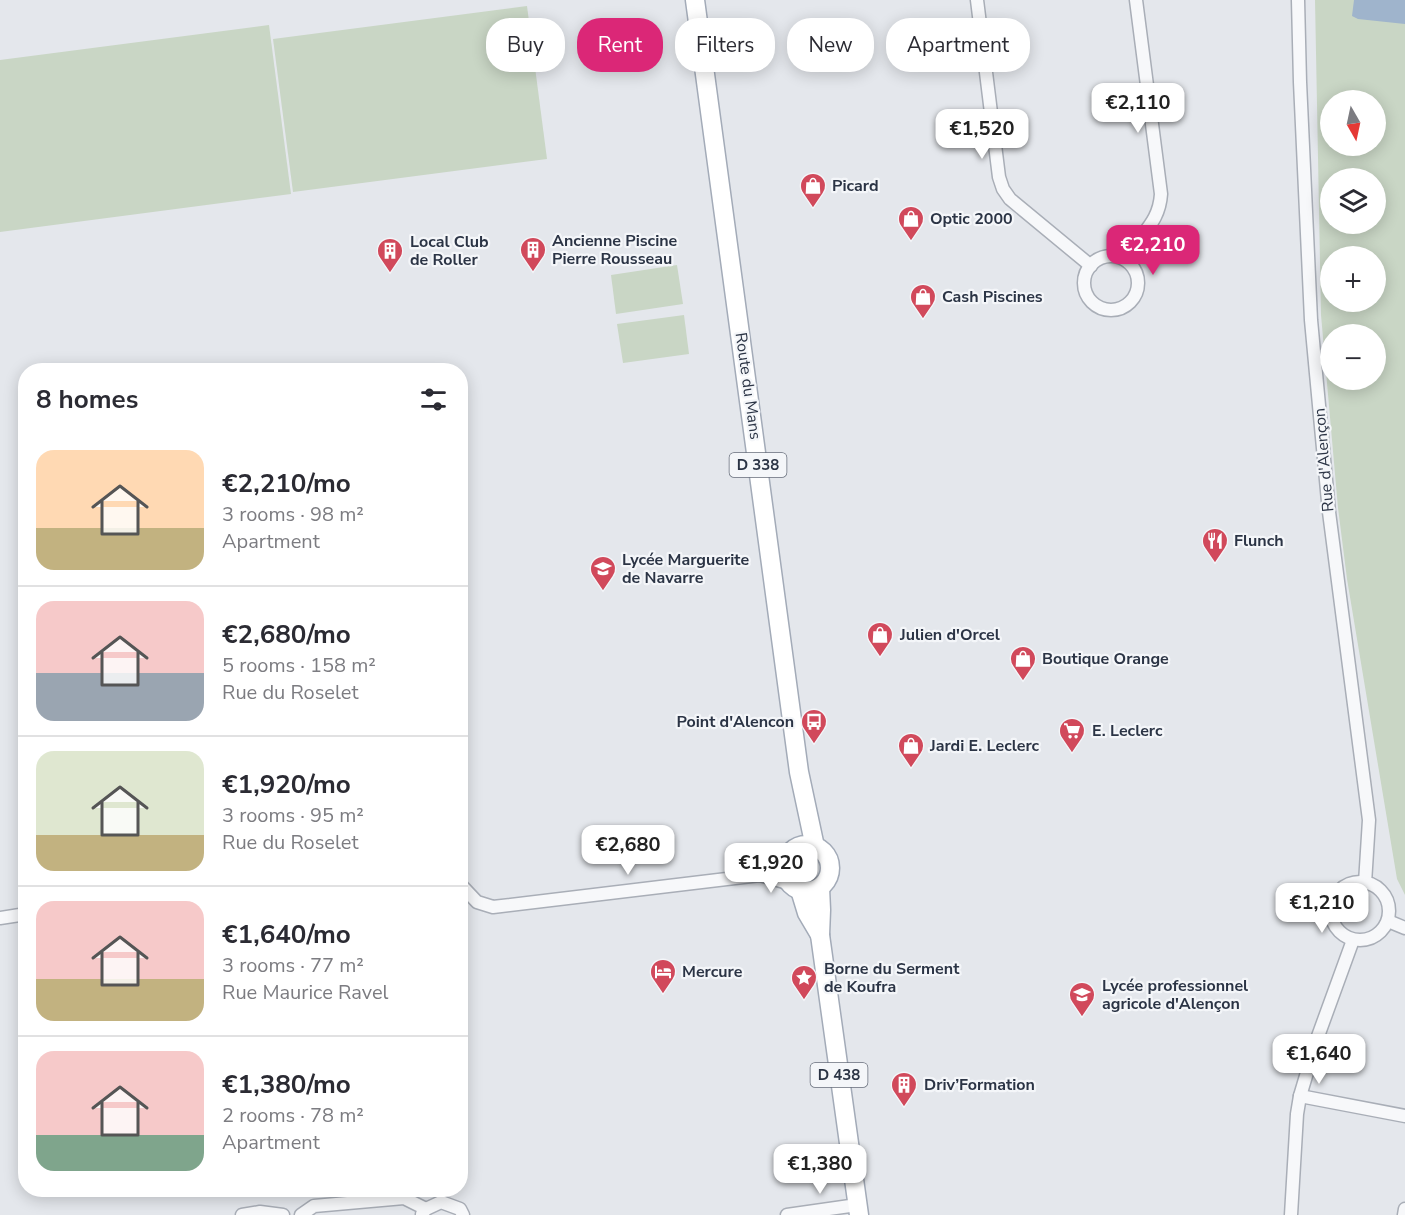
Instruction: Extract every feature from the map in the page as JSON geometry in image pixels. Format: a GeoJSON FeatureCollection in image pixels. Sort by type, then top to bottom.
{"type":"FeatureCollection","features":[{"type":"Feature","properties":{"kind":"main road","name":"Route du Mans"},"geometry":{"type":"LineString","coordinates":[[694,0],[799,772],[815,847]]}},
{"type":"Feature","properties":{"kind":"main road","name":"Route du Mans"},"geometry":{"type":"LineString","coordinates":[[790,855],[799,772]]}},
{"type":"Feature","properties":{"kind":"main road"},"geometry":{"type":"LineString","coordinates":[[803,845],[815,847],[826,854],[831,870],[829,878],[820,888],[808,892],[795,887],[784,872],[790,855],[803,845]]}},
{"type":"Feature","properties":{"kind":"main road","name":"D 438"},"geometry":{"type":"LineString","coordinates":[[795,887],[820,935]]}},
{"type":"Feature","properties":{"kind":"main road","name":"D 438"},"geometry":{"type":"LineString","coordinates":[[820,888],[820,935],[858,1210]]}},
{"type":"Feature","properties":{"kind":"street"},"geometry":{"type":"LineString","coordinates":[[977,0],[999,177],[1003,189],[1018,206],[1090,266]]}},
{"type":"Feature","properties":{"kind":"street"},"geometry":{"type":"LineString","coordinates":[[1127,261],[1131,249],[1154,221],[1161,204],[1136,0]]}},
{"type":"Feature","properties":{"kind":"street","name":"Rue d'Alençon"},"geometry":{"type":"LineString","coordinates":[[1298,0],[1300,94],[1311,320],[1329,512],[1369,820],[1365,883]]}},
{"type":"Feature","properties":{"kind":"street"},"geometry":{"type":"LineString","coordinates":[[1107,256],[1121,257],[1133,266],[1139,279],[1137,293],[1129,305],[1116,311],[1101,309],[1089,301],[1084,288],[1085,273],[1090,266],[1107,256]]}},
{"type":"Feature","properties":{"kind":"street"},"geometry":{"type":"LineString","coordinates":[[760,875],[790,855]]}},
{"type":"Feature","properties":{"kind":"street"},"geometry":{"type":"LineString","coordinates":[[468,892],[477,902],[493,907],[760,875],[795,887]]}},
{"type":"Feature","properties":{"kind":"street"},"geometry":{"type":"LineString","coordinates":[[1365,883],[1380,890],[1386,897],[1389,904],[1388,921],[1377,935],[1370,939],[1353,940],[1338,930],[1333,922],[1332,905],[1340,890],[1348,885],[1365,883]]}},
{"type":"Feature","properties":{"kind":"street"},"geometry":{"type":"LineString","coordinates":[[0,918],[18,915]]}},
{"type":"Feature","properties":{"kind":"street"},"geometry":{"type":"LineString","coordinates":[[1388,921],[1405,928]]}},
{"type":"Feature","properties":{"kind":"street"},"geometry":{"type":"LineString","coordinates":[[1291,1215],[1300,1096],[1317,1040],[1353,940]]}},
{"type":"Feature","properties":{"kind":"street"},"geometry":{"type":"LineString","coordinates":[[1300,1096],[1405,1116]]}},
{"type":"Feature","properties":{"kind":"street"},"geometry":{"type":"LineString","coordinates":[[301,1215],[315,1206],[404,1198],[424,1212],[441,1202],[460,1209],[463,1215]]}},
{"type":"Feature","properties":{"kind":"street"},"geometry":{"type":"LineString","coordinates":[[1404,1215],[1405,1209]]}},
{"type":"Feature","properties":{"kind":"street"},"geometry":{"type":"LineString","coordinates":[[787,1215],[858,1210]]}},
{"type":"Feature","properties":{"kind":"street"},"geometry":{"type":"LineString","coordinates":[[242,1215],[260,1212],[283,1215]]}},
{"type":"Feature","properties":{"kind":"green space"},"geometry":{"type":"Polygon","coordinates":[[[1315,0],[1405,0],[1405,895],[1397,879],[1347,579],[1328,390],[1386,390],[1386,324],[1322,324],[1321,312],[1386,312],[1386,246],[1320,246],[1320,262],[1315,0]]]}},
{"type":"Feature","properties":{"kind":"green space"},"geometry":{"type":"Polygon","coordinates":[[[527,6],[529,18],[486,18],[486,72],[536,72],[547,159],[293,192],[273,39],[527,6]]]}},
{"type":"Feature","properties":{"kind":"green space"},"geometry":{"type":"Polygon","coordinates":[[[269,25],[291,194],[0,232],[0,60],[269,25]]]}},
{"type":"Feature","properties":{"kind":"green space"},"geometry":{"type":"Polygon","coordinates":[[[677,265],[683,304],[616,314],[611,275],[677,265]]]}},
{"type":"Feature","properties":{"kind":"green space"},"geometry":{"type":"Polygon","coordinates":[[[684,315],[689,354],[623,363],[617,324],[684,315]]]}},
{"type":"Feature","properties":{"kind":"water"},"geometry":{"type":"Polygon","coordinates":[[[1354,0],[1405,0],[1405,24],[1358,19],[1352,16],[1354,0]]]}},
{"type":"Feature","properties":{"kind":"place","name":"Picard"},"geometry":{"type":"Point","coordinates":[813,209]}},
{"type":"Feature","properties":{"kind":"place","name":"Optic 2000"},"geometry":{"type":"Point","coordinates":[911,242]}},
{"type":"Feature","properties":{"kind":"place","name":"Ancienne Piscine Pierre Rousseau"},"geometry":{"type":"Point","coordinates":[533,273]}},
{"type":"Feature","properties":{"kind":"place","name":"Local Club de Roller"},"geometry":{"type":"Point","coordinates":[390,274]}},
{"type":"Feature","properties":{"kind":"place","name":"Cash Piscines"},"geometry":{"type":"Point","coordinates":[923,320]}},
{"type":"Feature","properties":{"kind":"place","name":"Flunch"},"geometry":{"type":"Point","coordinates":[1215,564]}},
{"type":"Feature","properties":{"kind":"place","name":"Lycée Marguerite de Navarre"},"geometry":{"type":"Point","coordinates":[603,592]}},
{"type":"Feature","properties":{"kind":"place","name":"Julien d'Orcel"},"geometry":{"type":"Point","coordinates":[880,658]}},
{"type":"Feature","properties":{"kind":"place","name":"Boutique Orange"},"geometry":{"type":"Point","coordinates":[1023,682]}},
{"type":"Feature","properties":{"kind":"place","name":"Point d'Alencon"},"geometry":{"type":"Point","coordinates":[814,745]}},
{"type":"Feature","properties":{"kind":"place","name":"E. Leclerc"},"geometry":{"type":"Point","coordinates":[1072,754]}},
{"type":"Feature","properties":{"kind":"place","name":"Jardi E. Leclerc"},"geometry":{"type":"Point","coordinates":[911,769]}},
{"type":"Feature","properties":{"kind":"place","name":"Mercure"},"geometry":{"type":"Point","coordinates":[663,995]}},
{"type":"Feature","properties":{"kind":"place","name":"Borne du Serment de Koufra"},"geometry":{"type":"Point","coordinates":[804,1001]}},
{"type":"Feature","properties":{"kind":"place","name":"Lycée professionnel agricole d'Alençon"},"geometry":{"type":"Point","coordinates":[1082,1018]}},
{"type":"Feature","properties":{"kind":"place","name":"Driv’Formation"},"geometry":{"type":"Point","coordinates":[904,1108]}}]}
